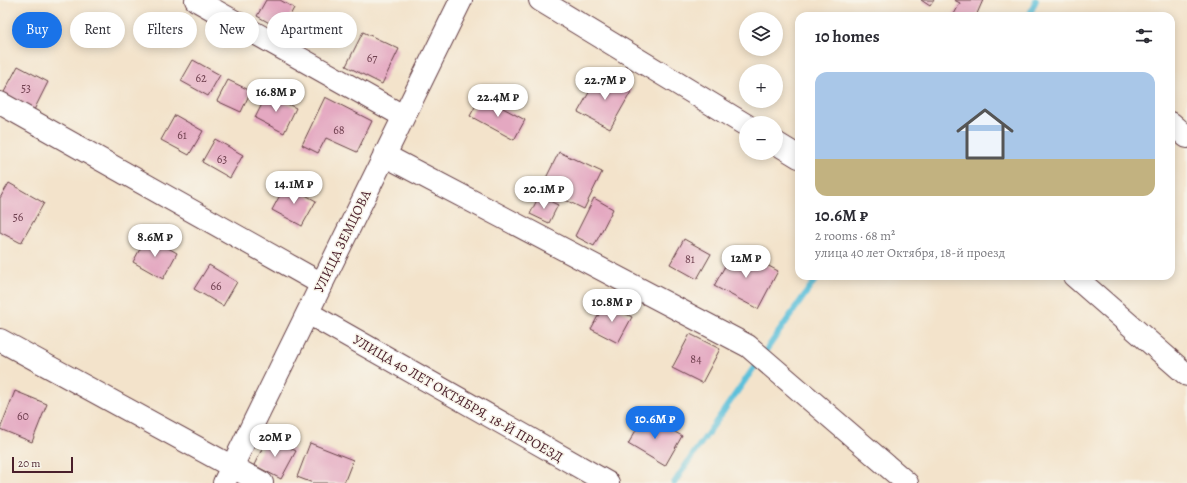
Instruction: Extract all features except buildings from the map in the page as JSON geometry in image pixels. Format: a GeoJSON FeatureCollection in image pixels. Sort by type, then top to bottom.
{"type":"FeatureCollection","features":[{"type":"Feature","properties":{"kind":"street"},"geometry":{"type":"LineString","coordinates":[[196,0],[403,116]]}},
{"type":"Feature","properties":{"kind":"street","name":"УЛИЦА ЗЕМЦОВА"},"geometry":{"type":"LineString","coordinates":[[228,474],[461,0]]}},
{"type":"Feature","properties":{"kind":"street"},"geometry":{"type":"LineString","coordinates":[[540,0],[739,120]]}},
{"type":"Feature","properties":{"kind":"street"},"geometry":{"type":"LineString","coordinates":[[0,103],[322,284]]}},
{"type":"Feature","properties":{"kind":"street"},"geometry":{"type":"LineString","coordinates":[[1175,126],[1187,137]]}},
{"type":"Feature","properties":{"kind":"street"},"geometry":{"type":"LineString","coordinates":[[783,147],[795,155]]}},
{"type":"Feature","properties":{"kind":"street"},"geometry":{"type":"LineString","coordinates":[[384,155],[748,346],[907,483]]}},
{"type":"Feature","properties":{"kind":"street"},"geometry":{"type":"LineString","coordinates":[[1079,280],[1187,375]]}},
{"type":"Feature","properties":{"kind":"street","name":"УЛИЦА 40 ЛЕТ ОКТЯБРЯ, 18-Й ПРОЕЗД"},"geometry":{"type":"LineString","coordinates":[[308,313],[608,483]]}},
{"type":"Feature","properties":{"kind":"street"},"geometry":{"type":"LineString","coordinates":[[0,340],[228,474],[262,483]]}},
{"type":"Feature","properties":{"kind":"waterway"},"geometry":{"type":"LineString","coordinates":[[1031,12],[1036,0]]}},
{"type":"Feature","properties":{"kind":"waterway"},"geometry":{"type":"LineString","coordinates":[[674,483],[815,280]]}}]}
